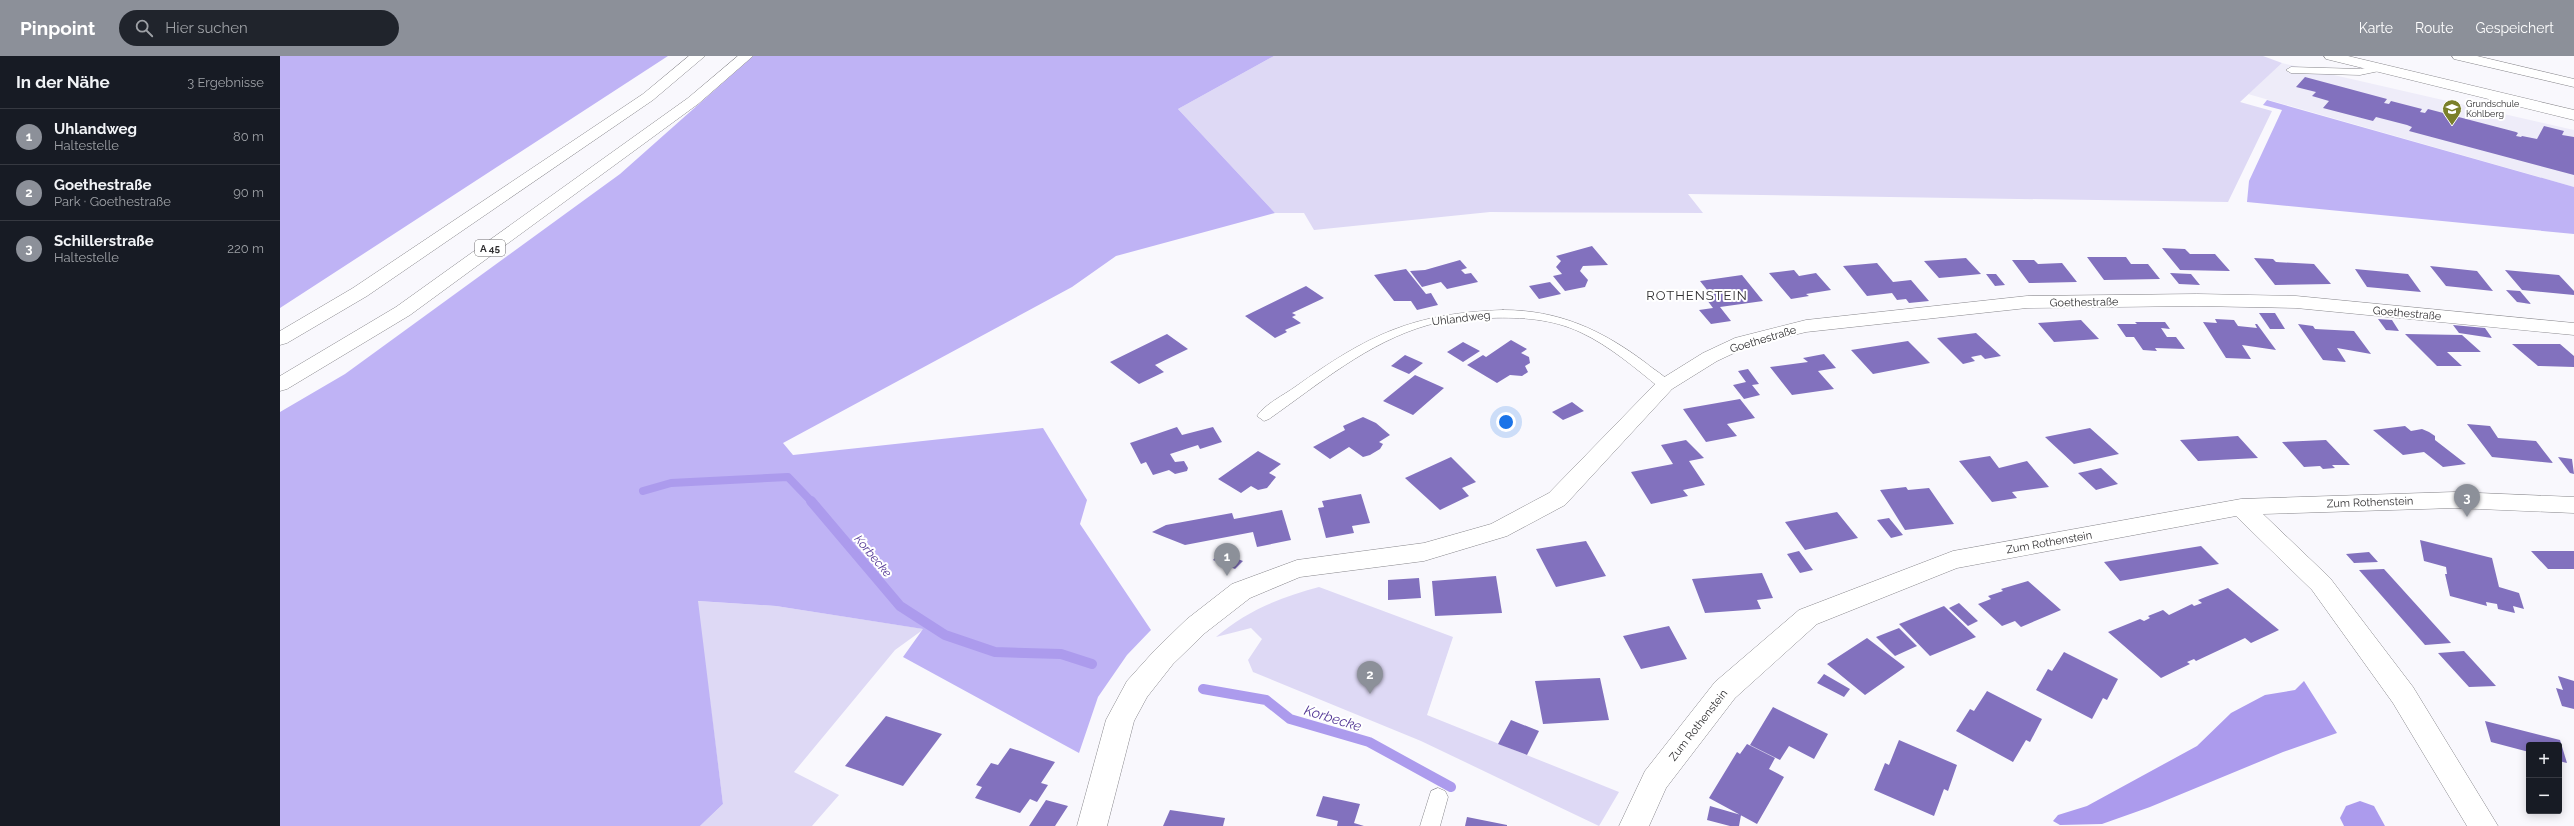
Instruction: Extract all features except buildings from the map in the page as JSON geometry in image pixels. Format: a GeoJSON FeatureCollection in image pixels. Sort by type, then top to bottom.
{"type":"FeatureCollection","features":[{"type":"Feature","properties":{"kind":"main road"},"geometry":{"type":"LineString","coordinates":[[280,339],[360,292],[648,97],[698,56]]}},
{"type":"Feature","properties":{"kind":"main road","name":"A 45"},"geometry":{"type":"LineString","coordinates":[[280,386],[403,311],[693,101],[746,56]]}},
{"type":"Feature","properties":{"kind":"main road"},"geometry":{"type":"LineString","coordinates":[[2332,56],[2574,115]]}},
{"type":"Feature","properties":{"kind":"main road"},"geometry":{"type":"LineString","coordinates":[[2459,56],[2574,83]]}},
{"type":"Feature","properties":{"kind":"main road","name":"Goethestraße"},"geometry":{"type":"LineString","coordinates":[[1092,826],[1120,720],[1137,689],[1164,657],[1196,626],[1241,591],[1297,569],[1424,552],[1500,530],[1557,499],[1665,385],[1710,357],[1742,342],[1806,326],[2027,302],[2189,300],[2296,302],[2574,329]]}},
{"type":"Feature","properties":{"kind":"main road","name":"Zum Rothenstein"},"geometry":{"type":"LineString","coordinates":[[1634,826],[1655,780],[1725,690],[1808,617],[1953,560],[2241,506],[2455,500],[2574,505]]}},
{"type":"Feature","properties":{"kind":"main road"},"geometry":{"type":"LineString","coordinates":[[2241,506],[2321,584],[2403,695],[2483,826]]}},
{"type":"Feature","properties":{"kind":"lane"},"geometry":{"type":"LineString","coordinates":[[2291,70],[2360,72],[2381,68]]}},
{"type":"Feature","properties":{"kind":"lane","name":"Uhlandweg"},"geometry":{"type":"LineString","coordinates":[[1264,416],[1361,350],[1392,335],[1425,322],[1462,316],[1508,313],[1549,318],[1584,329],[1619,348],[1665,385]]}},
{"type":"Feature","properties":{"kind":"lane"},"geometry":{"type":"LineString","coordinates":[[1430,826],[1438,797]]}},
{"type":"Feature","properties":{"kind":"shaded area"},"geometry":{"type":"Polygon","coordinates":[[[280,56],[668,56],[280,308],[280,56]]]}},
{"type":"Feature","properties":{"kind":"shaded area"},"geometry":{"type":"Polygon","coordinates":[[[753,56],[1274,56],[1178,109],[1275,213],[1116,256],[1072,287],[783,443],[793,455],[1043,428],[1087,500],[1080,524],[1151,630],[1127,655],[1098,697],[1079,753],[903,657],[923,629],[776,606],[698,601],[723,804],[700,826],[280,826],[280,412],[345,374],[620,174],[753,56]]]}},
{"type":"Feature","properties":{"kind":"shaded area"},"geometry":{"type":"Polygon","coordinates":[[[1274,56],[2263,56],[2282,63],[2240,102],[2272,111],[2228,202],[1688,194],[1703,213],[1490,212],[1314,230],[1304,213],[1275,213],[1178,109],[1274,56]]]}},
{"type":"Feature","properties":{"kind":"shaded area"},"geometry":{"type":"Polygon","coordinates":[[[2282,63],[2574,130],[2574,187],[2248,94],[2282,63]]]}},
{"type":"Feature","properties":{"kind":"shaded area"},"geometry":{"type":"Polygon","coordinates":[[[2267,100],[2574,187],[2574,234],[2247,202],[2249,181],[2282,110],[2263,105],[2267,100]]]}},
{"type":"Feature","properties":{"kind":"shaded area"},"geometry":{"type":"Polygon","coordinates":[[[1319,587],[1453,637],[1427,715],[1619,792],[1599,826],[1421,741],[1253,672],[1248,660],[1262,639],[1251,628],[1216,637],[1239,620],[1264,606],[1291,595],[1319,587]]]}},
{"type":"Feature","properties":{"kind":"shaded area"},"geometry":{"type":"Polygon","coordinates":[[[697,601],[776,606],[924,629],[895,650],[794,772],[839,795],[812,826],[700,826],[723,804],[697,601]]]}},
{"type":"Feature","properties":{"kind":"shaded area"},"geometry":{"type":"Polygon","coordinates":[[[2304,681],[2337,733],[2283,752],[2150,807],[2102,824],[2060,825],[2053,821],[2058,815],[2087,806],[2197,746],[2231,713],[2265,695],[2295,690],[2304,681]]]}},
{"type":"Feature","properties":{"kind":"waterway","name":"Korbecke"},"geometry":{"type":"LineString","coordinates":[[643,491],[671,483],[788,477],[812,502]]}},
{"type":"Feature","properties":{"kind":"waterway","name":"Korbecke"},"geometry":{"type":"LineString","coordinates":[[811,501],[900,606],[945,635],[995,652],[1061,654],[1092,664]]}},
{"type":"Feature","properties":{"kind":"waterway","name":"Korbecke"},"geometry":{"type":"LineString","coordinates":[[1203,689],[1266,700],[1290,719],[1369,742],[1451,787]]}},
{"type":"Feature","properties":{"kind":"waterway"},"geometry":{"type":"LineString","coordinates":[[2360,818],[2365,826]]}},
{"type":"Feature","properties":{"kind":"place","name":"Grundschule Kohlberg"},"geometry":{"type":"Point","coordinates":[2452,126]}},
{"type":"Feature","properties":{"kind":"place","name":"Schillerstraße"},"geometry":{"type":"Point","coordinates":[2467,517]}},
{"type":"Feature","properties":{"kind":"place","name":"Uhlandweg"},"geometry":{"type":"Point","coordinates":[1227,576]}},
{"type":"Feature","properties":{"kind":"place","name":"Goethestraße"},"geometry":{"type":"Point","coordinates":[1370,694]}},
{"type":"Feature","properties":{"kind":"district","name":"ROTHENSTEIN"},"geometry":{"type":"Point","coordinates":[1697,295]}}]}
